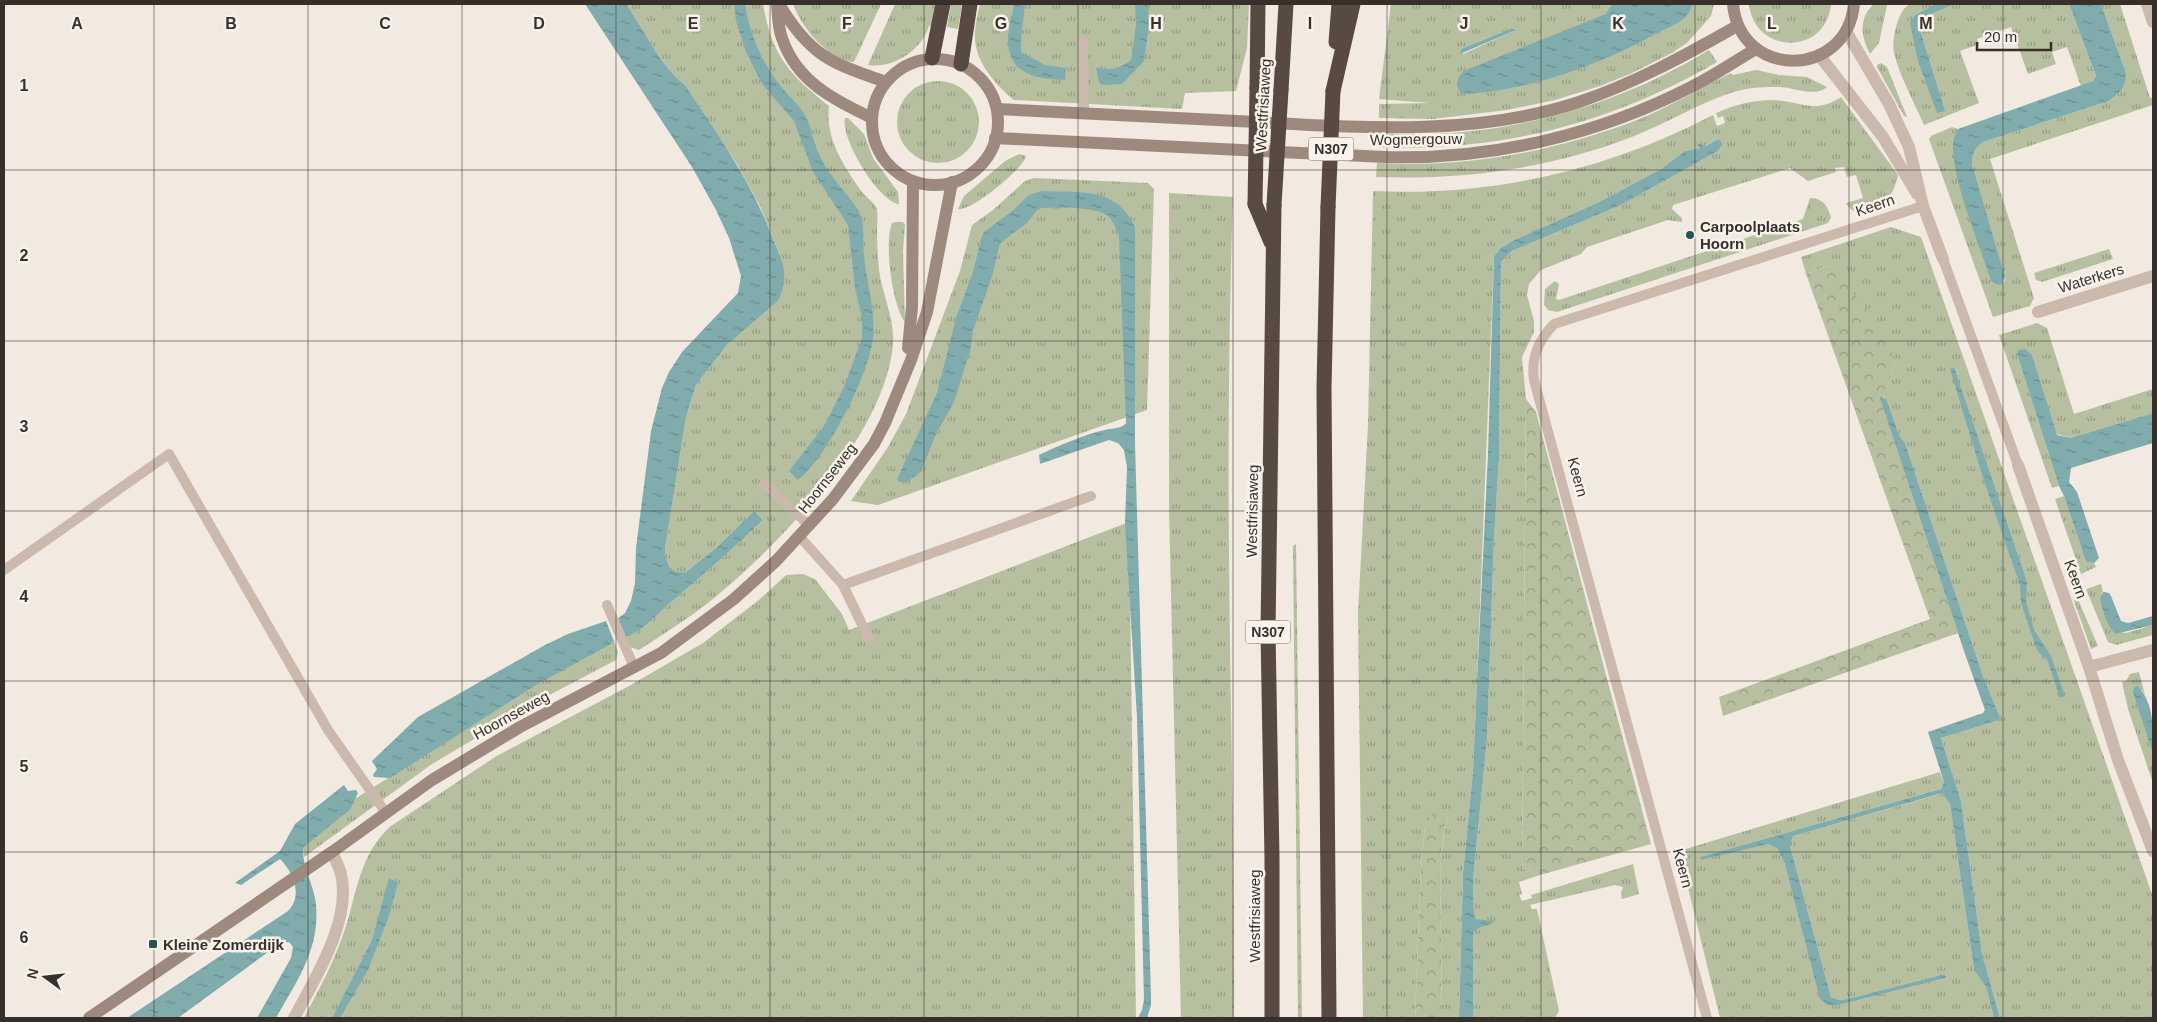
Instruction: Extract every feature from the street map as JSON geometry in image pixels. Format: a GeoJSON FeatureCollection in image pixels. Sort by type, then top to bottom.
{"type":"FeatureCollection","features":[{"type":"Feature","properties":{"kind":"highway"},"geometry":{"type":"LineString","coordinates":[[932,58],[943,4]]}},
{"type":"Feature","properties":{"kind":"highway"},"geometry":{"type":"LineString","coordinates":[[961,64],[970,4]]}},
{"type":"Feature","properties":{"kind":"highway","name":"N307"},"geometry":{"type":"LineString","coordinates":[[1258,4],[1255,204],[1273,246]]}},
{"type":"Feature","properties":{"kind":"highway","name":"Westfrisiaweg"},"geometry":{"type":"LineString","coordinates":[[1272,1018],[1272,859],[1268,631],[1273,246],[1286,4]]}},
{"type":"Feature","properties":{"kind":"highway","name":"N307"},"geometry":{"type":"LineString","coordinates":[[1329,1018],[1324,388],[1328,207],[1339,4]]}},
{"type":"Feature","properties":{"kind":"highway","name":"N307"},"geometry":{"type":"LineString","coordinates":[[1333,91],[1353,4]]}},
{"type":"Feature","properties":{"kind":"street"},"geometry":{"type":"LineString","coordinates":[[778,4],[793,28],[818,53],[831,62],[886,82]]}},
{"type":"Feature","properties":{"kind":"street"},"geometry":{"type":"LineString","coordinates":[[778,4],[781,36],[798,70],[806,79],[828,96],[872,118]]}},
{"type":"Feature","properties":{"kind":"street"},"geometry":{"type":"LineString","coordinates":[[1732,4],[1738,26],[1745,38],[1756,48],[1784,61],[1805,60],[1820,55],[1833,46],[1846,31],[1854,4]]}},
{"type":"Feature","properties":{"kind":"street"},"geometry":{"type":"LineString","coordinates":[[2147,4],[2153,22]]}},
{"type":"Feature","properties":{"kind":"street","name":"Wogmergouw"},"geometry":{"type":"LineString","coordinates":[[997,110],[1383,128],[1468,124],[1530,114],[1578,102],[1630,82],[1678,60],[1738,26]]}},
{"type":"Feature","properties":{"kind":"street","name":"Keern"},"geometry":{"type":"LineString","coordinates":[[1846,31],[1885,97],[1909,147],[1923,206],[1943,259]]}},
{"type":"Feature","properties":{"kind":"street","name":"Wogmergouw"},"geometry":{"type":"LineString","coordinates":[[995,138],[1385,157],[1417,158],[1474,154],[1563,136],[1640,110],[1694,85],[1756,48]]}},
{"type":"Feature","properties":{"kind":"street","name":"Keern"},"geometry":{"type":"LineString","coordinates":[[1820,55],[1883,137],[1923,206]]}},
{"type":"Feature","properties":{"kind":"street"},"geometry":{"type":"LineString","coordinates":[[932,58],[961,64],[970,69],[984,82],[994,100],[998,119],[995,138],[989,153],[980,166],[972,173],[952,182],[939,184],[913,181],[896,171],[882,156],[874,138],[872,118],[874,105],[886,82],[911,63],[932,58]]}},
{"type":"Feature","properties":{"kind":"street","name":"Hoornseweg"},"geometry":{"type":"LineString","coordinates":[[899,392],[911,331],[913,181]]}},
{"type":"Feature","properties":{"kind":"street","name":"Hoornseweg"},"geometry":{"type":"LineString","coordinates":[[89,1018],[332,852],[432,780],[520,726],[661,653],[722,609],[756,580],[810,526],[838,493],[874,444],[899,392],[927,312],[952,182]]}},
{"type":"Feature","properties":{"kind":"street","name":"Waterkers"},"geometry":{"type":"LineString","coordinates":[[2038,312],[2153,276]]}},
{"type":"Feature","properties":{"kind":"street","name":"Keern"},"geometry":{"type":"LineString","coordinates":[[2018,465],[2089,667],[2118,760],[2153,847]]}},
{"type":"Feature","properties":{"kind":"street"},"geometry":{"type":"LineString","coordinates":[[2089,667],[2153,650]]}},
{"type":"Feature","properties":{"kind":"street"},"geometry":{"type":"LineString","coordinates":[[294,1018],[336,931],[341,908],[341,874],[332,852]]}},
{"type":"Feature","properties":{"kind":"lane"},"geometry":{"type":"LineString","coordinates":[[1083,40],[1084,114]]}},
{"type":"Feature","properties":{"kind":"lane","name":"Keern"},"geometry":{"type":"LineString","coordinates":[[1707,1018],[1534,380],[1533,366],[1536,350],[1542,337],[1554,324],[1923,206]]}},
{"type":"Feature","properties":{"kind":"lane","name":"Keern"},"geometry":{"type":"LineString","coordinates":[[1943,259],[2018,465]]}},
{"type":"Feature","properties":{"kind":"lane"},"geometry":{"type":"LineString","coordinates":[[4,570],[169,454],[328,730],[386,813]]}},
{"type":"Feature","properties":{"kind":"lane"},"geometry":{"type":"LineString","coordinates":[[764,484],[810,526]]}},
{"type":"Feature","properties":{"kind":"lane"},"geometry":{"type":"LineString","coordinates":[[843,585],[1091,496]]}},
{"type":"Feature","properties":{"kind":"lane"},"geometry":{"type":"LineString","coordinates":[[800,537],[843,585],[869,639]]}},
{"type":"Feature","properties":{"kind":"lane"},"geometry":{"type":"LineString","coordinates":[[607,605],[634,667]]}},
{"type":"Feature","properties":{"kind":"green space"},"geometry":{"type":"Polygon","coordinates":[[[626,4],[763,4],[771,37],[777,51],[803,84],[829,106],[830,130],[837,152],[862,192],[877,209],[879,270],[893,335],[886,379],[871,415],[850,451],[824,487],[795,521],[735,580],[700,609],[639,650],[630,647],[624,637],[637,632],[648,623],[763,520],[754,511],[717,547],[686,572],[676,571],[666,559],[665,549],[686,417],[696,385],[727,345],[778,301],[784,281],[779,252],[760,206],[737,164],[685,85],[667,68],[626,4]]]}},
{"type":"Feature","properties":{"kind":"green space"},"geometry":{"type":"Polygon","coordinates":[[[793,4],[881,4],[854,62],[851,62],[833,54],[816,40],[802,22],[793,4]]]}},
{"type":"Feature","properties":{"kind":"green space"},"geometry":{"type":"Polygon","coordinates":[[[895,4],[936,4],[932,26],[929,26],[920,43],[905,56],[887,64],[868,65],[895,4]]]}},
{"type":"Feature","properties":{"kind":"green space"},"geometry":{"type":"Polygon","coordinates":[[[951,4],[962,4],[958,29],[947,27],[951,4]]]}},
{"type":"Feature","properties":{"kind":"green space"},"geometry":{"type":"Polygon","coordinates":[[[980,4],[1249,4],[1247,48],[1236,91],[1185,93],[1182,109],[1014,100],[991,77],[978,55],[975,36],[980,4]]]}},
{"type":"Feature","properties":{"kind":"green space"},"geometry":{"type":"Polygon","coordinates":[[[1391,4],[1714,4],[1711,16],[1687,43],[1672,53],[1630,74],[1600,86],[1555,100],[1507,110],[1433,119],[1379,118],[1379,104],[1430,103],[1379,99],[1391,4]],[[1512,28],[1461,49],[1463,54],[1516,30],[1512,28]]]}},
{"type":"Feature","properties":{"kind":"green space"},"geometry":{"type":"Polygon","coordinates":[[[1749,4],[1831,4],[1827,21],[1817,33],[1805,40],[1791,43],[1777,40],[1764,33],[1754,21],[1749,4]]]}},
{"type":"Feature","properties":{"kind":"green space"},"geometry":{"type":"Polygon","coordinates":[[[1874,4],[1887,5],[1879,43],[1870,54],[1863,34],[1863,21],[1865,15],[1874,4]]]}},
{"type":"Feature","properties":{"kind":"green space"},"geometry":{"type":"Polygon","coordinates":[[[1910,4],[1935,4],[1915,15],[1945,110],[1918,23],[1924,17],[1955,4],[2069,4],[2096,76],[2093,81],[2081,86],[2067,47],[2052,52],[2056,64],[2028,74],[2011,27],[1977,39],[1979,44],[1960,51],[1979,103],[1924,125],[1900,71],[1893,48],[1896,26],[1902,12],[1910,4]]]}},
{"type":"Feature","properties":{"kind":"green space"},"geometry":{"type":"Polygon","coordinates":[[[2101,4],[2120,4],[2150,98],[2153,97],[2153,105],[1990,159],[2034,298],[2030,306],[1993,317],[1929,139],[1931,136],[1952,127],[1958,129],[1953,141],[1971,222],[1981,249],[2003,283],[2005,280],[1972,164],[1973,154],[1983,142],[2109,101],[2117,95],[2126,73],[2101,4]]]}},
{"type":"Feature","properties":{"kind":"green space"},"geometry":{"type":"Polygon","coordinates":[[[1709,50],[1717,62],[1677,84],[1636,102],[1553,130],[1467,145],[1377,147],[1377,133],[1464,132],[1507,126],[1591,105],[1671,71],[1709,50]]]}},
{"type":"Feature","properties":{"kind":"green space"},"geometry":{"type":"Polygon","coordinates":[[[1881,63],[1887,67],[1907,117],[1904,116],[1877,67],[1881,63]]]}},
{"type":"Feature","properties":{"kind":"green space"},"geometry":{"type":"Polygon","coordinates":[[[1756,70],[1779,75],[1807,77],[1827,87],[1816,92],[1785,87],[1753,88],[1737,91],[1710,101],[1629,138],[1567,158],[1536,165],[1441,177],[1376,177],[1377,163],[1443,163],[1476,160],[1541,149],[1574,141],[1649,115],[1731,73],[1733,75],[1756,70]]]}},
{"type":"Feature","properties":{"kind":"green space"},"geometry":{"type":"Polygon","coordinates":[[[938,81],[954,85],[967,93],[975,106],[979,122],[975,138],[967,151],[954,159],[938,163],[922,159],[909,151],[901,138],[897,122],[901,106],[909,93],[922,85],[938,81]]]}},
{"type":"Feature","properties":{"kind":"green space"},"geometry":{"type":"Polygon","coordinates":[[[1841,97],[1898,175],[1891,195],[1873,210],[1861,213],[1855,212],[1846,203],[1863,198],[1856,175],[1847,177],[1844,167],[1835,168],[1836,172],[1808,181],[1790,168],[1673,205],[1672,209],[1682,218],[1682,222],[1668,220],[1587,247],[1581,254],[1541,270],[1529,284],[1527,295],[1534,321],[1534,332],[1522,357],[1526,399],[1522,868],[1540,875],[1519,882],[1522,894],[1519,895],[1522,901],[1532,898],[1531,895],[1633,864],[1639,894],[1622,899],[1623,887],[1615,885],[1530,905],[1532,909],[1537,909],[1559,1011],[1555,1018],[1473,1018],[1473,933],[1478,927],[1492,923],[1476,919],[1474,914],[1473,880],[1487,739],[1499,456],[1501,262],[1512,251],[1621,205],[1718,151],[1723,144],[1717,140],[1704,147],[1701,142],[1698,143],[1700,148],[1685,151],[1661,169],[1599,202],[1510,242],[1494,256],[1473,771],[1463,873],[1459,1018],[1442,1018],[1440,858],[1447,818],[1425,827],[1421,867],[1415,1018],[1363,1018],[1358,614],[1368,425],[1373,191],[1417,192],[1462,189],[1548,176],[1591,165],[1632,151],[1713,115],[1717,126],[1725,123],[1723,116],[1718,118],[1716,113],[1737,105],[1773,100],[1815,106],[1823,105],[1841,97]]]}},
{"type":"Feature","properties":{"kind":"green space"},"geometry":{"type":"Polygon","coordinates":[[[845,118],[848,118],[864,134],[873,158],[898,192],[899,204],[891,201],[881,193],[863,168],[849,140],[845,127],[845,118]]]}},
{"type":"Feature","properties":{"kind":"green space"},"geometry":{"type":"Polygon","coordinates":[[[1019,154],[1026,156],[1023,162],[1007,179],[974,204],[958,209],[964,196],[1005,161],[1019,154]]]}},
{"type":"Feature","properties":{"kind":"green space"},"geometry":{"type":"Polygon","coordinates":[[[1034,178],[1148,183],[1154,189],[1147,410],[878,505],[851,501],[888,447],[906,414],[960,271],[972,225],[993,210],[1025,181],[1034,178]]]}},
{"type":"Feature","properties":{"kind":"green space"},"geometry":{"type":"Polygon","coordinates":[[[1169,193],[1233,197],[1229,463],[1234,1018],[1181,1018],[1169,508],[1169,193]]]}},
{"type":"Feature","properties":{"kind":"green space"},"geometry":{"type":"Polygon","coordinates":[[[1810,198],[1822,201],[1826,206],[1831,218],[1828,223],[1557,312],[1548,310],[1544,305],[1545,289],[1555,281],[1559,284],[1556,299],[1559,300],[1803,219],[1810,198]]]}},
{"type":"Feature","properties":{"kind":"green space"},"geometry":{"type":"Polygon","coordinates":[[[903,222],[905,225],[903,251],[905,322],[896,302],[889,259],[890,232],[892,223],[903,222]]]}},
{"type":"Feature","properties":{"kind":"green space"},"geometry":{"type":"Polygon","coordinates":[[[1891,227],[1921,237],[2153,897],[2153,1018],[2000,1018],[1982,953],[1961,801],[1941,738],[1996,721],[1999,715],[1983,676],[1905,443],[1899,435],[1884,396],[1895,365],[1830,265],[1806,274],[1801,257],[1891,227]]]}},
{"type":"Feature","properties":{"kind":"green space"},"geometry":{"type":"Polygon","coordinates":[[[2109,249],[2113,259],[2042,282],[2036,280],[2034,273],[2109,249]]]}},
{"type":"Feature","properties":{"kind":"green space"},"geometry":{"type":"Polygon","coordinates":[[[1830,265],[1888,335],[1895,365],[1884,396],[1880,399],[1958,633],[1723,716],[1719,697],[1930,619],[1806,274],[1830,265]]]}},
{"type":"Feature","properties":{"kind":"green space"},"geometry":{"type":"Polygon","coordinates":[[[2037,323],[2047,328],[2074,414],[2153,389],[2153,413],[2070,438],[2057,434],[2054,428],[2032,355],[2017,354],[2059,486],[2052,488],[1999,335],[2037,323]]]}},
{"type":"Feature","properties":{"kind":"green space"},"geometry":{"type":"Polygon","coordinates":[[[1526,399],[1536,412],[1651,844],[1540,875],[1522,868],[1526,399]]]}},
{"type":"Feature","properties":{"kind":"green space"},"geometry":{"type":"Polygon","coordinates":[[[2064,496],[2086,562],[2094,563],[2096,567],[2081,574],[2055,499],[2064,496]]]}},
{"type":"Feature","properties":{"kind":"green space"},"geometry":{"type":"Polygon","coordinates":[[[1129,522],[1136,1018],[304,1018],[339,946],[365,863],[380,837],[391,826],[495,757],[629,686],[703,643],[760,599],[786,575],[803,574],[815,579],[842,614],[849,630],[1129,522]]]}},
{"type":"Feature","properties":{"kind":"green space"},"geometry":{"type":"Polygon","coordinates":[[[1296,544],[1302,1018],[1298,1018],[1293,546],[1296,544]]]}},
{"type":"Feature","properties":{"kind":"green space"},"geometry":{"type":"Polygon","coordinates":[[[2101,584],[2103,592],[2101,593],[2120,632],[2126,633],[2153,625],[2153,635],[2116,645],[2108,642],[2086,589],[2101,584]]]}},
{"type":"Feature","properties":{"kind":"green space"},"geometry":{"type":"Polygon","coordinates":[[[2077,597],[2098,646],[2091,649],[2074,601],[2077,597]]]}},
{"type":"Feature","properties":{"kind":"green space"},"geometry":{"type":"Polygon","coordinates":[[[614,641],[618,652],[616,660],[538,701],[432,764],[304,857],[303,848],[350,810],[353,800],[538,684],[614,641]]]}},
{"type":"Feature","properties":{"kind":"green space"},"geometry":{"type":"Polygon","coordinates":[[[2139,672],[2145,695],[2142,690],[2135,690],[2133,693],[2153,755],[2153,783],[2128,709],[2122,682],[2126,681],[2130,674],[2139,672]]]}},
{"type":"Feature","properties":{"kind":"green space"},"geometry":{"type":"Polygon","coordinates":[[[1940,772],[1944,782],[1941,789],[1700,857],[1768,844],[1777,847],[1785,864],[1828,1005],[1839,1005],[1946,978],[1945,974],[1847,999],[1840,1000],[1831,997],[1790,846],[1793,836],[1940,794],[1944,795],[1948,798],[1950,804],[1974,970],[1986,987],[1994,1018],[1720,1018],[1679,851],[1940,772]]]}},
{"type":"Feature","properties":{"kind":"green space"},"geometry":{"type":"Polygon","coordinates":[[[1441,812],[1447,817],[1440,858],[1442,1018],[1415,1018],[1421,867],[1425,827],[1431,814],[1441,812]]]}},
{"type":"Feature","properties":{"kind":"water"},"geometry":{"type":"Polygon","coordinates":[[[585,4],[626,4],[667,68],[685,85],[742,174],[762,211],[784,271],[783,286],[778,301],[727,345],[696,385],[686,417],[665,549],[666,559],[676,571],[686,572],[717,547],[754,511],[763,520],[648,623],[637,632],[624,637],[616,620],[625,613],[631,601],[635,583],[636,548],[651,431],[662,388],[669,372],[682,352],[738,293],[741,276],[729,238],[692,167],[585,4]]]}},
{"type":"Feature","properties":{"kind":"water"},"geometry":{"type":"Polygon","coordinates":[[[734,4],[745,4],[752,34],[760,54],[770,72],[806,117],[823,162],[858,210],[863,226],[863,249],[874,328],[870,354],[855,393],[833,435],[821,454],[798,480],[789,471],[824,426],[844,387],[862,338],[862,318],[855,288],[848,225],[813,172],[794,121],[762,84],[746,52],[736,21],[734,4]]]}},
{"type":"Feature","properties":{"kind":"water"},"geometry":{"type":"Polygon","coordinates":[[[1014,4],[1025,4],[1021,52],[1045,65],[1066,68],[1065,80],[1031,75],[1017,66],[1012,59],[1008,39],[1014,4]]]}},
{"type":"Feature","properties":{"kind":"water"},"geometry":{"type":"Polygon","coordinates":[[[1135,4],[1148,4],[1149,25],[1144,61],[1122,84],[1102,85],[1099,82],[1096,68],[1114,68],[1131,60],[1136,25],[1135,4]]]}},
{"type":"Feature","properties":{"kind":"water"},"geometry":{"type":"Polygon","coordinates":[[[1612,4],[1692,4],[1688,15],[1680,22],[1590,65],[1513,88],[1463,94],[1459,91],[1458,79],[1466,70],[1606,14],[1612,4]]]}},
{"type":"Feature","properties":{"kind":"water"},"geometry":{"type":"Polygon","coordinates":[[[1935,4],[1955,4],[1924,17],[1918,23],[1945,111],[1937,113],[1918,61],[1910,23],[1915,15],[1935,4]]]}},
{"type":"Feature","properties":{"kind":"water"},"geometry":{"type":"Polygon","coordinates":[[[2069,4],[2101,4],[2126,73],[2124,86],[2109,101],[1983,142],[1976,149],[1973,154],[1972,164],[2005,277],[2002,284],[1998,285],[1991,281],[1961,194],[1954,159],[1954,139],[1958,129],[2093,81],[2096,76],[2069,4]]]}},
{"type":"Feature","properties":{"kind":"water"},"geometry":{"type":"Polygon","coordinates":[[[1512,28],[1516,30],[1460,54],[1461,49],[1512,28]]]}},
{"type":"Feature","properties":{"kind":"water"},"geometry":{"type":"Polygon","coordinates":[[[1720,140],[1723,144],[1718,151],[1621,205],[1512,251],[1501,262],[1499,456],[1487,739],[1473,880],[1474,914],[1476,919],[1494,921],[1489,925],[1478,928],[1473,933],[1473,1018],[1459,1018],[1463,873],[1473,771],[1488,454],[1494,256],[1510,242],[1599,202],[1661,169],[1685,151],[1700,148],[1698,144],[1701,142],[1704,147],[1720,140]]]}},
{"type":"Feature","properties":{"kind":"water"},"geometry":{"type":"Polygon","coordinates":[[[1042,191],[1083,192],[1107,198],[1118,204],[1135,227],[1135,444],[1151,996],[1151,1005],[1147,1018],[1138,1018],[1144,1000],[1137,717],[1125,524],[1127,467],[1124,450],[1118,443],[1109,440],[1040,464],[1039,455],[1080,437],[1119,427],[1126,423],[1119,237],[1115,226],[1108,216],[1086,209],[1042,208],[1037,210],[1026,224],[1000,243],[993,273],[973,331],[970,351],[954,402],[935,436],[921,472],[907,482],[899,482],[897,479],[937,393],[956,318],[973,272],[984,232],[1011,212],[1029,195],[1042,191]]]}},
{"type":"Feature","properties":{"kind":"water"},"geometry":{"type":"Polygon","coordinates":[[[2025,349],[2032,355],[2057,435],[2070,438],[2153,413],[2153,443],[2071,468],[2069,482],[2077,492],[2099,558],[2094,563],[2086,562],[2059,486],[2017,354],[2018,350],[2025,349]]]}},
{"type":"Feature","properties":{"kind":"water"},"geometry":{"type":"Polygon","coordinates":[[[1954,367],[2027,582],[2026,601],[2034,630],[2051,656],[2065,696],[2060,698],[2047,659],[2039,653],[2036,647],[2021,603],[2020,585],[1983,478],[1950,369],[1954,367]]]}},
{"type":"Feature","properties":{"kind":"water"},"geometry":{"type":"Polygon","coordinates":[[[1881,396],[1886,399],[1899,435],[1905,443],[1983,676],[2000,719],[1941,738],[1961,801],[1982,953],[2000,1018],[1994,1018],[1986,987],[1974,970],[1950,804],[1944,795],[1939,794],[1793,836],[1790,846],[1831,997],[1840,1000],[1847,999],[1945,974],[1946,978],[1839,1005],[1828,1005],[1820,999],[1785,864],[1777,848],[1768,844],[1701,860],[1700,857],[1941,789],[1944,782],[1928,732],[1983,713],[1985,710],[1880,399],[1881,396]]]}},
{"type":"Feature","properties":{"kind":"water"},"geometry":{"type":"Polygon","coordinates":[[[2103,592],[2109,593],[2111,596],[2121,621],[2128,623],[2153,616],[2153,625],[2115,634],[2109,626],[2100,598],[2103,592]]]}},
{"type":"Feature","properties":{"kind":"water"},"geometry":{"type":"Polygon","coordinates":[[[606,621],[614,641],[609,645],[538,684],[390,778],[374,777],[373,775],[377,769],[372,761],[418,717],[545,645],[568,634],[606,621]]]}},
{"type":"Feature","properties":{"kind":"water"},"geometry":{"type":"Polygon","coordinates":[[[2138,686],[2148,701],[2152,719],[2153,755],[2133,693],[2134,687],[2138,686]]]}},
{"type":"Feature","properties":{"kind":"water"},"geometry":{"type":"Polygon","coordinates":[[[344,785],[348,791],[356,790],[358,793],[350,810],[303,848],[304,862],[316,904],[314,936],[311,950],[299,977],[276,1018],[257,1018],[291,958],[293,947],[289,942],[283,942],[275,947],[178,1018],[127,1018],[288,911],[295,899],[295,885],[289,871],[280,859],[241,885],[235,883],[280,851],[295,824],[344,785]]]}},
{"type":"Feature","properties":{"kind":"water"},"geometry":{"type":"Polygon","coordinates":[[[389,878],[398,883],[389,916],[368,970],[340,1018],[332,1018],[372,940],[389,878]]]}},
{"type":"Feature","properties":{"kind":"place","name":"Carpoolplaats Hoorn"},"geometry":{"type":"Point","coordinates":[1690,235]}},
{"type":"Feature","properties":{"kind":"place","name":"Kleine Zomerdijk"},"geometry":{"type":"Point","coordinates":[153,944]}}]}
